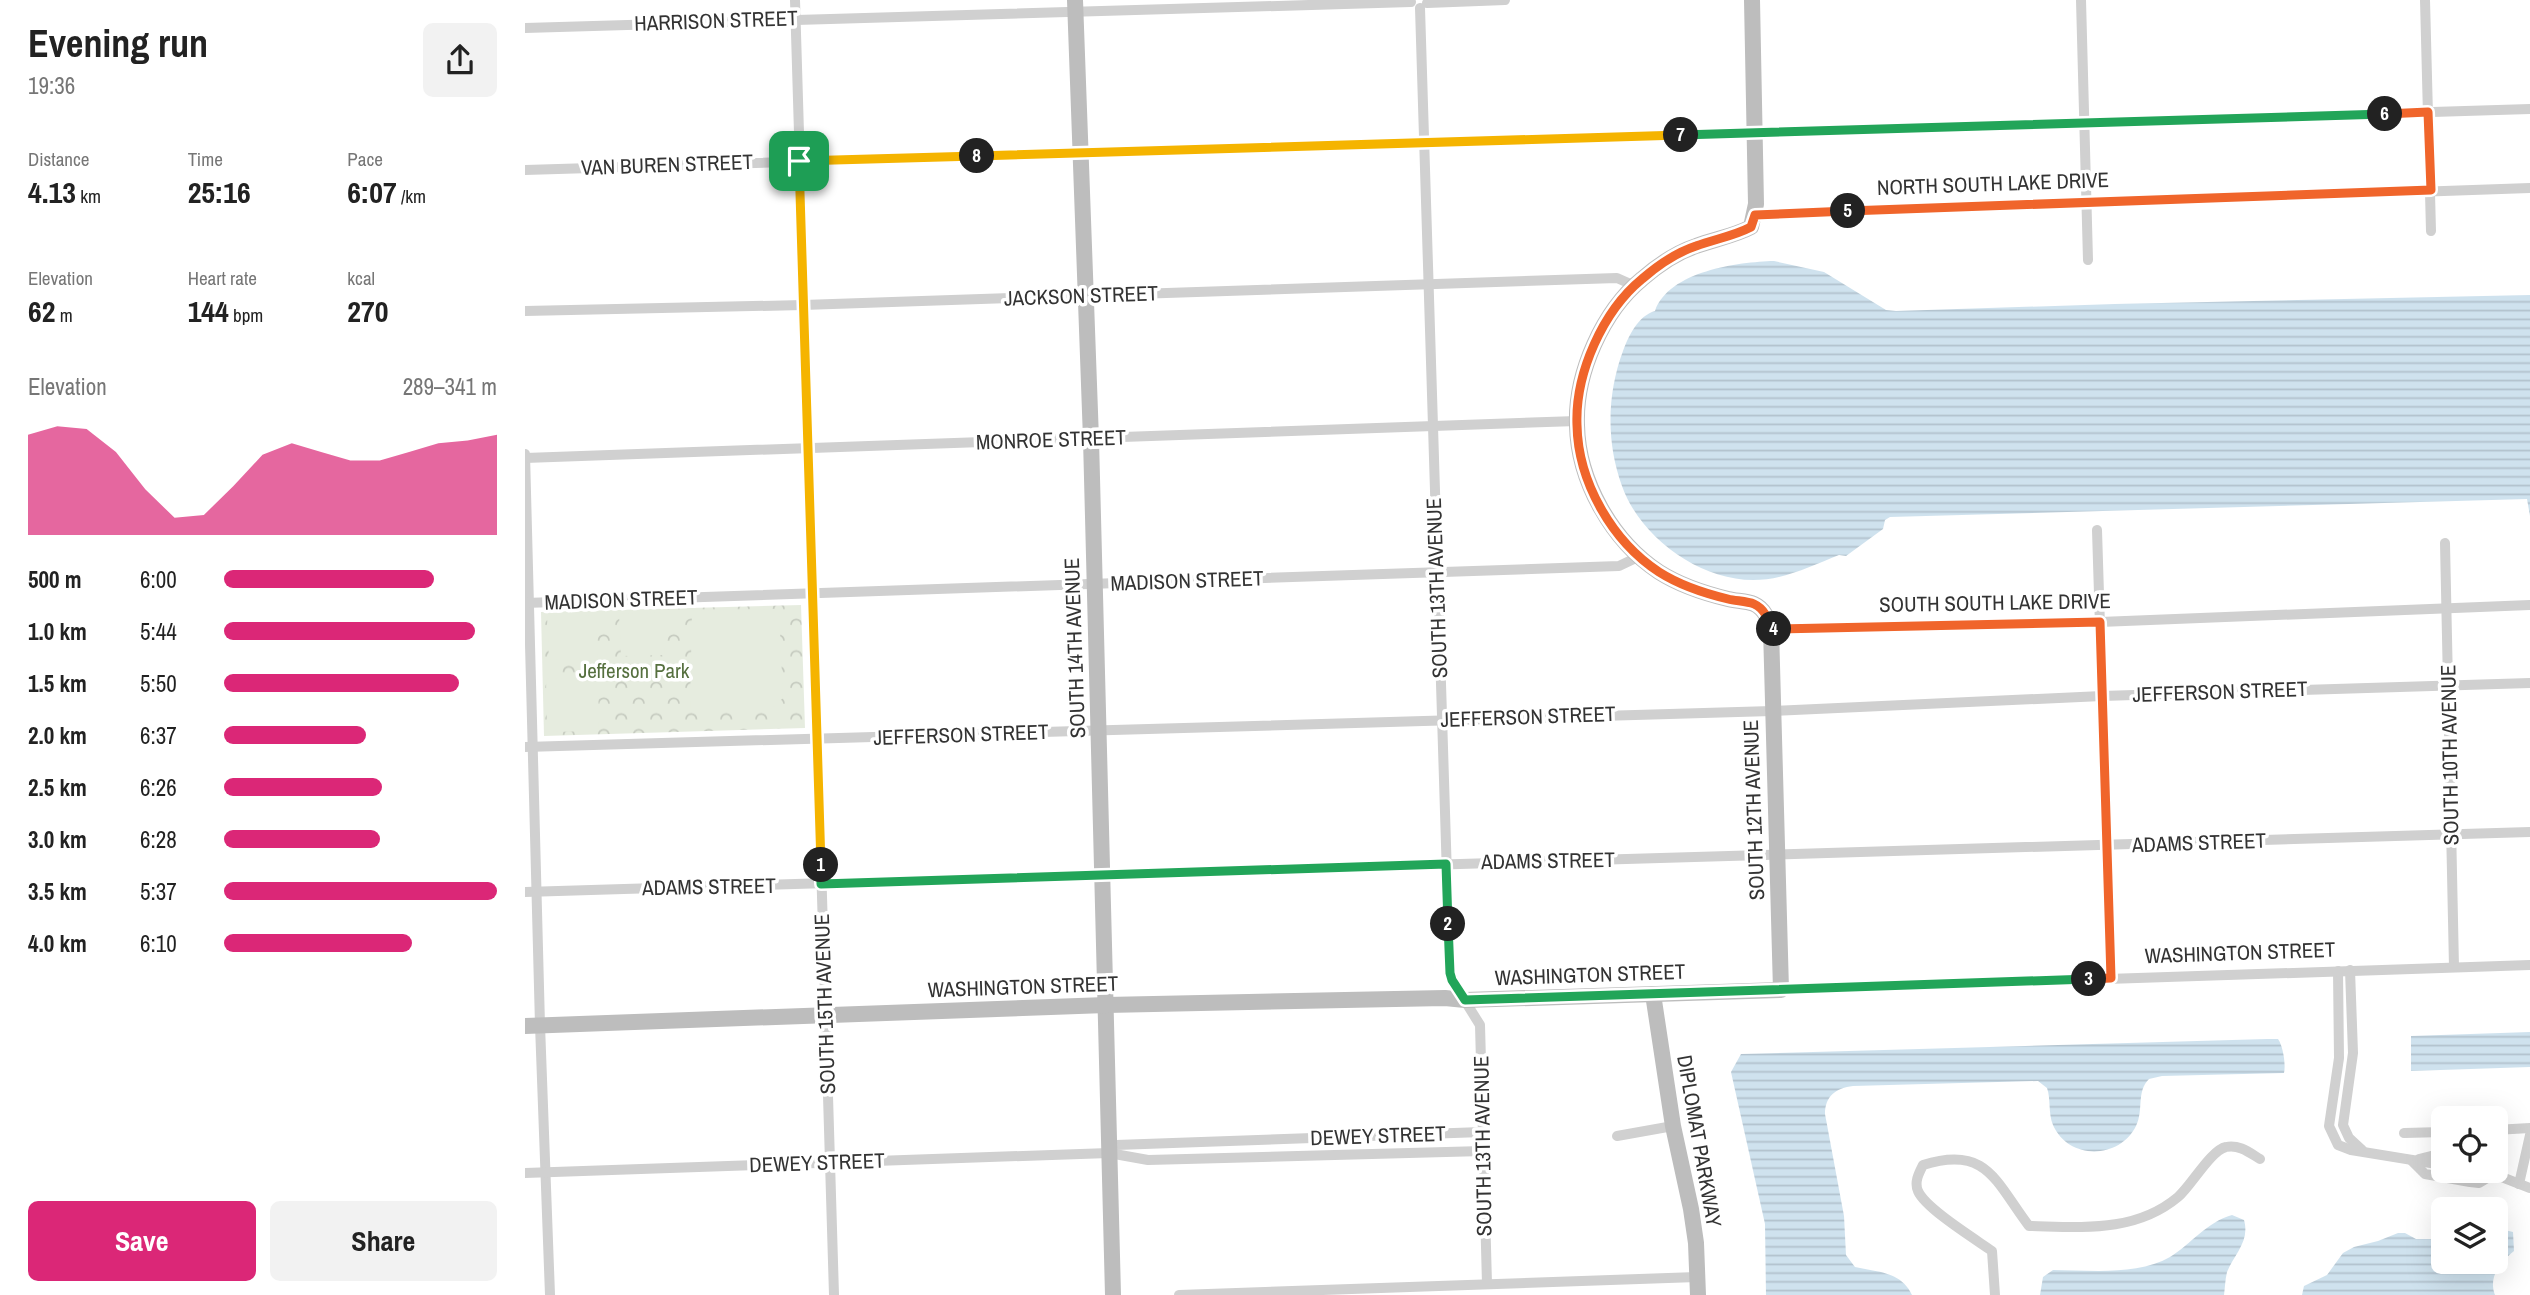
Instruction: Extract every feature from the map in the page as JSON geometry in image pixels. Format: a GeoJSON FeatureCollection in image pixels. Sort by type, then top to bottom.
{"type":"FeatureCollection","features":[{"type":"Feature","properties":{"kind":"street","name":"SOUTH 15TH AVENUE"},"geometry":{"type":"LineString","coordinates":[[795,0],[834,1295]]}},
{"type":"Feature","properties":{"kind":"street","name":"HARRISON STREET"},"geometry":{"type":"LineString","coordinates":[[525,27],[795,19],[1075,6],[1505,0]]}},
{"type":"Feature","properties":{"kind":"street"},"geometry":{"type":"LineString","coordinates":[[1752,0],[1755,215],[1751,227],[1735,235],[1693,247],[1655,269],[1621,299],[1599,332],[1585,374],[1577,421],[1590,487],[1619,535],[1638,557],[1683,586],[1754,604],[1767,615],[1771,629]]}},
{"type":"Feature","properties":{"kind":"street"},"geometry":{"type":"LineString","coordinates":[[2081,0],[2088,260]]}},
{"type":"Feature","properties":{"kind":"street"},"geometry":{"type":"LineString","coordinates":[[2425,0],[2431,231]]}},
{"type":"Feature","properties":{"kind":"street","name":"SOUTH 13TH AVENUE"},"geometry":{"type":"LineString","coordinates":[[1419,3],[1450,973],[1480,1026],[1487,1284]]}},
{"type":"Feature","properties":{"kind":"street","name":"SOUTH 14TH AVENUE"},"geometry":{"type":"LineString","coordinates":[[1075,6],[1091,439],[1113,1295]]}},
{"type":"Feature","properties":{"kind":"street","name":"VAN BUREN STREET"},"geometry":{"type":"LineString","coordinates":[[525,170],[2530,109]]}},
{"type":"Feature","properties":{"kind":"street","name":"NORTH SOUTH LAKE DRIVE"},"geometry":{"type":"LineString","coordinates":[[1755,215],[2087,201],[2530,188]]}},
{"type":"Feature","properties":{"kind":"street","name":"JACKSON STREET"},"geometry":{"type":"LineString","coordinates":[[525,311],[803,305],[1617,278],[1635,286]]}},
{"type":"Feature","properties":{"kind":"street","name":"MONROE STREET"},"geometry":{"type":"LineString","coordinates":[[525,456],[1577,421]]}},
{"type":"Feature","properties":{"kind":"street"},"geometry":{"type":"LineString","coordinates":[[525,456],[533,1026],[546,1173],[550,1295]]}},
{"type":"Feature","properties":{"kind":"street"},"geometry":{"type":"LineString","coordinates":[[2097,530],[2111,978]]}},
{"type":"Feature","properties":{"kind":"street","name":"SOUTH 10TH AVENUE"},"geometry":{"type":"LineString","coordinates":[[2445,543],[2454,967]]}},
{"type":"Feature","properties":{"kind":"street","name":"MADISON STREET"},"geometry":{"type":"LineString","coordinates":[[527,603],[1619,566],[1638,557]]}},
{"type":"Feature","properties":{"kind":"street","name":"SOUTH SOUTH LAKE DRIVE"},"geometry":{"type":"LineString","coordinates":[[1771,629],[2100,622],[2530,605]]}},
{"type":"Feature","properties":{"kind":"street","name":"SOUTH 12TH AVENUE"},"geometry":{"type":"LineString","coordinates":[[1771,629],[1780,990]]}},
{"type":"Feature","properties":{"kind":"street","name":"JEFFERSON STREET"},"geometry":{"type":"LineString","coordinates":[[529,747],[1772,710],[2102,696],[2530,683]]}},
{"type":"Feature","properties":{"kind":"street","name":"ADAMS STREET"},"geometry":{"type":"LineString","coordinates":[[531,892],[2530,832]]}},
{"type":"Feature","properties":{"kind":"street","name":"WASHINGTON STREET"},"geometry":{"type":"LineString","coordinates":[[533,1026],[1106,1005],[1445,998],[1465,1000],[2530,965]]}},
{"type":"Feature","properties":{"kind":"street"},"geometry":{"type":"LineString","coordinates":[[2350,970],[2353,1053],[2343,1125],[2349,1138],[2362,1150]]}},
{"type":"Feature","properties":{"kind":"street"},"geometry":{"type":"LineString","coordinates":[[2337,971],[2339,1058],[2329,1126],[2338,1146],[2431,1163]]}},
{"type":"Feature","properties":{"kind":"street","name":"DIPLOMAT PARKWAY"},"geometry":{"type":"LineString","coordinates":[[1653,994],[1674,1126],[1691,1209],[1697,1295]]}},
{"type":"Feature","properties":{"kind":"street"},"geometry":{"type":"LineString","coordinates":[[1617,1136],[1674,1126]]}},
{"type":"Feature","properties":{"kind":"street"},"geometry":{"type":"LineString","coordinates":[[2508,1130],[2530,1129]]}},
{"type":"Feature","properties":{"kind":"street","name":"DEWEY STREET"},"geometry":{"type":"LineString","coordinates":[[1109,1153],[1116,1146],[1482,1132]]}},
{"type":"Feature","properties":{"kind":"street"},"geometry":{"type":"LineString","coordinates":[[2404,1133],[2431,1132]]}},
{"type":"Feature","properties":{"kind":"street"},"geometry":{"type":"LineString","coordinates":[[2524,1186],[2530,1135]]}},
{"type":"Feature","properties":{"kind":"street"},"geometry":{"type":"LineString","coordinates":[[1995,1295],[1992,1251],[1927,1202],[1917,1190],[1916,1178],[1923,1165],[1944,1158],[1975,1161],[1988,1171],[2029,1226],[2108,1227],[2145,1217],[2178,1197],[2224,1147],[2239,1147],[2260,1159]]}},
{"type":"Feature","properties":{"kind":"street","name":"DEWEY STREET"},"geometry":{"type":"LineString","coordinates":[[525,1174],[1109,1153],[1148,1160],[1483,1151]]}},
{"type":"Feature","properties":{"kind":"street"},"geometry":{"type":"LineString","coordinates":[[2412,1161],[2431,1156]]}},
{"type":"Feature","properties":{"kind":"street"},"geometry":{"type":"LineString","coordinates":[[2412,1161],[2425,1174],[2431,1175]]}},
{"type":"Feature","properties":{"kind":"street"},"geometry":{"type":"LineString","coordinates":[[1179,1295],[1697,1277]]}},
{"type":"Feature","properties":{"kind":"green space","name":"Jefferson Park"},"geometry":{"type":"Polygon","coordinates":[[[801,605],[805,728],[544,736],[541,612],[801,605]]]}},
{"type":"Feature","properties":{"kind":"green space"},"geometry":{"type":"Polygon","coordinates":[[[779,609],[783,698],[771,709],[690,709],[692,611],[779,609]]]}},
{"type":"Feature","properties":{"kind":"green space"},"geometry":{"type":"Polygon","coordinates":[[[664,612],[665,655],[621,656],[619,614],[664,612]]]}},
{"type":"Feature","properties":{"kind":"green space"},"geometry":{"type":"Polygon","coordinates":[[[596,615],[598,658],[549,660],[547,616],[596,615]]]}},
{"type":"Feature","properties":{"kind":"green space"},"geometry":{"type":"Polygon","coordinates":[[[598,678],[599,731],[547,732],[546,679],[598,678]]]}},
{"type":"Feature","properties":{"kind":"water"},"geometry":{"type":"Polygon","coordinates":[[[1774,261],[1824,272],[1886,310],[1896,311],[2530,295],[2530,516],[2527,499],[1890,517],[1885,520],[1883,529],[1846,556],[1839,555],[1786,575],[1753,580],[1712,572],[1693,564],[1657,538],[1631,505],[1622,486],[1613,452],[1611,401],[1614,384],[1631,333],[1644,317],[1655,311],[1663,297],[1674,286],[1706,271],[1774,261]]]}},
{"type":"Feature","properties":{"kind":"water"},"geometry":{"type":"Polygon","coordinates":[[[2530,1032],[2530,1067],[2411,1071],[2411,1036],[2530,1032]]]}},
{"type":"Feature","properties":{"kind":"water"},"geometry":{"type":"Polygon","coordinates":[[[2278,1039],[2283,1050],[2284,1073],[2162,1076],[2149,1079],[2143,1090],[2136,1126],[2119,1145],[2107,1150],[2082,1150],[2061,1137],[2051,1120],[2047,1088],[2038,1081],[1853,1086],[1837,1091],[1829,1098],[1825,1114],[1844,1216],[1846,1255],[1855,1267],[1895,1277],[1912,1295],[1766,1295],[1765,1224],[1731,1072],[1741,1054],[2278,1039]]]}},
{"type":"Feature","properties":{"kind":"water"},"geometry":{"type":"Polygon","coordinates":[[[2232,1215],[2244,1220],[2245,1234],[2227,1272],[2224,1295],[2040,1295],[2043,1277],[2053,1270],[2113,1271],[2157,1263],[2178,1252],[2215,1223],[2232,1215]]]}},
{"type":"Feature","properties":{"kind":"water"},"geometry":{"type":"Polygon","coordinates":[[[2508,1231],[2513,1232],[2514,1251],[2508,1256],[2508,1231]]]}},
{"type":"Feature","properties":{"kind":"water"},"geometry":{"type":"Polygon","coordinates":[[[2398,1233],[2405,1233],[2416,1239],[2431,1239],[2431,1274],[2495,1274],[2495,1295],[2302,1295],[2304,1286],[2327,1275],[2343,1253],[2354,1247],[2398,1233]]]}},
{"type":"Feature","properties":{"kind":"route"},"geometry":{"type":"LineString","coordinates":[[2428,112],[2431,190],[1755,215],[1751,227],[1735,235],[1693,247],[1641,280],[1621,299],[1599,332],[1585,374],[1577,421],[1577,434],[1590,487],[1619,535],[1638,557],[1683,586],[1754,604],[1767,615],[1771,629],[2100,622],[2111,978],[1465,1000],[1450,973],[1446,864],[821,884],[799,161],[2428,112]]}}]}
